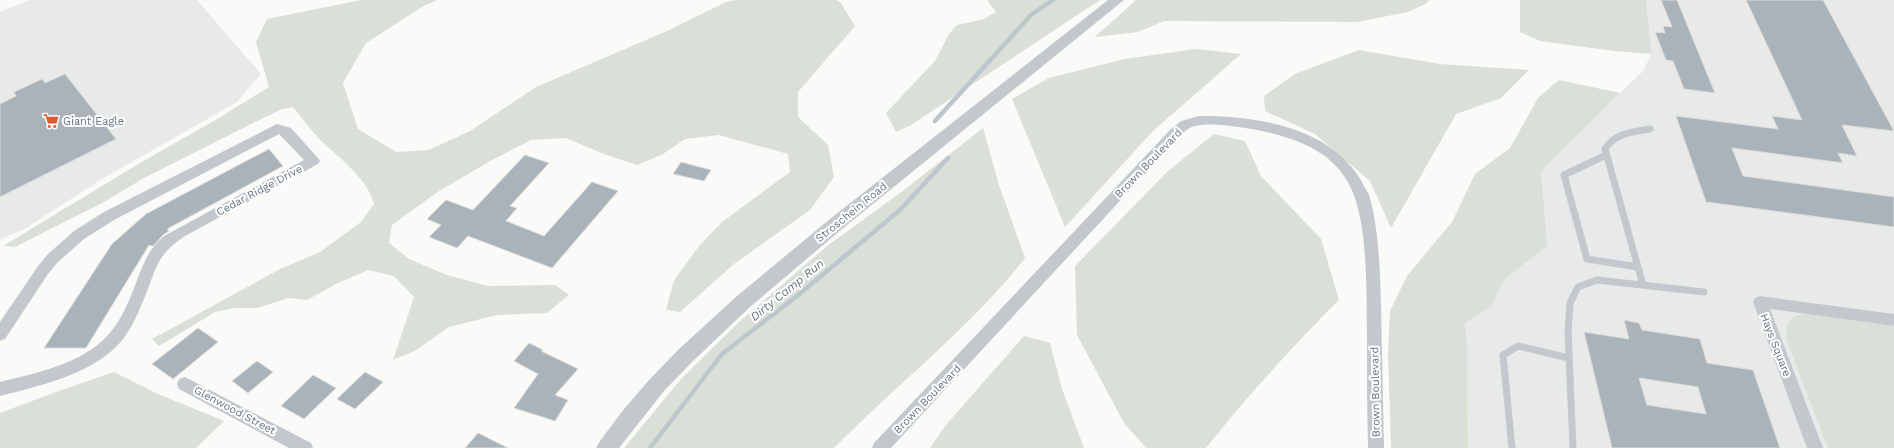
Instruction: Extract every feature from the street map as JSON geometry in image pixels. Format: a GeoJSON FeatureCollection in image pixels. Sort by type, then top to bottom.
{"type":"FeatureCollection","features":[{"type":"Feature","properties":{"kind":"street","name":"Stroschein Road"},"geometry":{"type":"LineString","coordinates":[[607,448],[657,385],[700,340],[726,316],[884,185],[1117,0]]}},
{"type":"Feature","properties":{"kind":"street","name":"Brown Boulevard"},"geometry":{"type":"LineString","coordinates":[[880,448],[1176,132],[1186,124],[1199,121],[1217,121],[1237,122],[1278,130],[1310,141],[1334,156],[1351,175],[1363,197],[1373,261],[1376,448]]}},
{"type":"Feature","properties":{"kind":"street","name":"Cedar Ridge Drive"},"geometry":{"type":"LineString","coordinates":[[0,335],[43,270],[53,258],[79,235],[109,216],[277,129],[286,131],[313,161],[180,232],[161,245],[151,260],[137,298],[120,331],[102,349],[87,358],[50,375],[0,389]]}},
{"type":"Feature","properties":{"kind":"street","name":"Hays Square"},"geometry":{"type":"LineString","coordinates":[[1816,448],[1760,302],[1894,320]]}},
{"type":"Feature","properties":{"kind":"street","name":"Glenwood Street"},"geometry":{"type":"LineString","coordinates":[[185,384],[305,448]]}},
{"type":"Feature","properties":{"kind":"lane"},"geometry":{"type":"LineString","coordinates":[[1643,285],[1604,149],[1608,142],[1620,135],[1650,129]]}},
{"type":"Feature","properties":{"kind":"lane"},"geometry":{"type":"LineString","coordinates":[[1606,155],[1564,175],[1587,259],[1638,267]]}},
{"type":"Feature","properties":{"kind":"lane"},"geometry":{"type":"LineString","coordinates":[[1573,448],[1568,331],[1570,303],[1578,287],[1597,280],[1704,292]]}},
{"type":"Feature","properties":{"kind":"lane"},"geometry":{"type":"LineString","coordinates":[[1512,448],[1503,355],[1518,346],[1569,358]]}},
{"type":"Feature","properties":{"kind":"shaded area"},"geometry":{"type":"Polygon","coordinates":[[[29,0],[197,0],[261,74],[237,102],[102,179],[26,228],[0,240],[0,12],[29,0]]]}},
{"type":"Feature","properties":{"kind":"shaded area"},"geometry":{"type":"Polygon","coordinates":[[[361,0],[437,0],[422,7],[366,43],[343,83],[358,129],[396,152],[429,150],[470,131],[536,87],[667,31],[726,2],[736,0],[836,0],[840,2],[855,26],[798,92],[798,117],[828,145],[834,177],[810,210],[734,264],[680,312],[666,310],[674,280],[700,245],[722,222],[790,172],[788,154],[719,135],[685,139],[663,154],[637,165],[604,154],[566,138],[531,140],[490,161],[436,193],[392,225],[389,243],[409,259],[447,275],[488,286],[555,285],[569,295],[547,313],[497,315],[449,327],[415,351],[393,360],[414,297],[394,276],[368,270],[338,283],[307,300],[288,298],[257,308],[234,308],[215,312],[159,346],[152,339],[280,269],[320,252],[361,222],[374,204],[370,193],[357,174],[313,132],[293,107],[282,109],[251,124],[144,178],[102,203],[15,247],[3,246],[269,87],[256,42],[267,19],[361,0]]]}},
{"type":"Feature","properties":{"kind":"shaded area"},"geometry":{"type":"Polygon","coordinates":[[[987,0],[1100,0],[911,125],[896,132],[886,113],[935,61],[949,34],[957,25],[984,19],[996,12],[987,0]]]}},
{"type":"Feature","properties":{"kind":"shaded area"},"geometry":{"type":"Polygon","coordinates":[[[1136,0],[1429,0],[1427,3],[1408,12],[1357,22],[1164,21],[1138,32],[1095,37],[1136,0]]]}},
{"type":"Feature","properties":{"kind":"shaded area"},"geometry":{"type":"Polygon","coordinates":[[[1520,0],[1646,0],[1652,54],[1614,51],[1540,41],[1520,32],[1520,0]]]}},
{"type":"Feature","properties":{"kind":"shaded area"},"geometry":{"type":"Polygon","coordinates":[[[1646,0],[1894,0],[1894,448],[1468,448],[1467,343],[1465,323],[1492,306],[1504,280],[1547,246],[1540,171],[1643,71],[1652,53],[1646,0]]]}},
{"type":"Feature","properties":{"kind":"shaded area"},"geometry":{"type":"Polygon","coordinates":[[[1196,49],[1241,54],[1153,131],[1065,227],[1012,99],[1049,78],[1125,59],[1196,49]]]}},
{"type":"Feature","properties":{"kind":"shaded area"},"geometry":{"type":"Polygon","coordinates":[[[1359,50],[1440,64],[1529,70],[1501,98],[1456,114],[1391,228],[1370,181],[1315,134],[1265,111],[1264,96],[1295,74],[1359,50]]]}},
{"type":"Feature","properties":{"kind":"shaded area"},"geometry":{"type":"Polygon","coordinates":[[[1559,80],[1620,93],[1541,171],[1547,246],[1504,280],[1492,306],[1465,323],[1467,343],[1468,448],[1391,448],[1388,353],[1390,311],[1407,276],[1452,222],[1475,174],[1510,148],[1538,98],[1559,80]]]}},
{"type":"Feature","properties":{"kind":"shaded area"},"geometry":{"type":"Polygon","coordinates":[[[983,128],[999,185],[1025,258],[1003,284],[957,332],[834,448],[624,448],[682,378],[738,323],[827,246],[904,190],[983,128]]]}},
{"type":"Feature","properties":{"kind":"shaded area"},"geometry":{"type":"Polygon","coordinates":[[[1214,134],[1245,141],[1261,176],[1321,239],[1339,300],[1270,372],[1206,448],[1146,448],[1124,423],[1077,335],[1075,266],[1168,171],[1214,134]]]}},
{"type":"Feature","properties":{"kind":"shaded area"},"geometry":{"type":"Polygon","coordinates":[[[1806,314],[1894,326],[1894,448],[1828,448],[1786,339],[1788,324],[1792,318],[1806,314]]]}},
{"type":"Feature","properties":{"kind":"shaded area"},"geometry":{"type":"Polygon","coordinates":[[[1024,336],[1050,343],[1062,389],[1084,448],[930,448],[945,426],[1024,336]]]}},
{"type":"Feature","properties":{"kind":"shaded area"},"geometry":{"type":"Polygon","coordinates":[[[114,372],[158,394],[224,421],[196,448],[0,448],[0,413],[114,372]]]}},
{"type":"Feature","properties":{"kind":"building"},"geometry":{"type":"Polygon","coordinates":[[[1661,0],[1677,0],[1715,93],[1684,89],[1673,61],[1666,60],[1655,32],[1665,33],[1663,26],[1672,27],[1661,0]]]}},
{"type":"Feature","properties":{"kind":"building"},"geometry":{"type":"Polygon","coordinates":[[[1746,0],[1823,0],[1894,131],[1842,125],[1857,156],[1838,153],[1843,163],[1732,148],[1743,176],[1894,197],[1894,227],[1706,202],[1676,116],[1778,129],[1772,116],[1802,120],[1746,0]]]}},
{"type":"Feature","properties":{"kind":"building","name":"Giant Eagle"},"geometry":{"type":"Polygon","coordinates":[[[65,74],[116,139],[0,197],[0,104],[16,96],[14,92],[42,79],[45,83],[65,74]]]}},
{"type":"Feature","properties":{"kind":"building"},"geometry":{"type":"Polygon","coordinates":[[[269,149],[283,166],[167,229],[169,231],[153,246],[149,245],[86,348],[44,348],[112,244],[146,214],[269,149]]]}},
{"type":"Feature","properties":{"kind":"building"},"geometry":{"type":"Polygon","coordinates":[[[525,155],[549,163],[510,206],[517,208],[506,221],[544,236],[592,182],[618,191],[552,268],[468,236],[457,248],[429,237],[441,225],[427,219],[446,200],[473,210],[525,155]]]}},
{"type":"Feature","properties":{"kind":"building"},"geometry":{"type":"Polygon","coordinates":[[[681,162],[711,170],[704,181],[673,174],[681,162]]]}},
{"type":"Feature","properties":{"kind":"building"},"geometry":{"type":"Polygon","coordinates":[[[1624,320],[1639,323],[1642,330],[1700,339],[1707,363],[1753,370],[1780,448],[1612,448],[1584,332],[1629,339],[1624,320]],[[1639,378],[1647,405],[1706,414],[1698,387],[1639,378]]]}},
{"type":"Feature","properties":{"kind":"building"},"geometry":{"type":"Polygon","coordinates":[[[198,328],[218,342],[173,379],[152,364],[198,328]]]}},
{"type":"Feature","properties":{"kind":"building"},"geometry":{"type":"Polygon","coordinates":[[[529,343],[543,350],[541,351],[578,369],[555,395],[568,400],[555,421],[514,408],[538,374],[514,361],[529,343]]]}},
{"type":"Feature","properties":{"kind":"building"},"geometry":{"type":"Polygon","coordinates":[[[257,361],[273,372],[248,393],[232,381],[257,361]]]}},
{"type":"Feature","properties":{"kind":"building"},"geometry":{"type":"Polygon","coordinates":[[[365,372],[383,382],[355,409],[337,399],[365,372]]]}},
{"type":"Feature","properties":{"kind":"building"},"geometry":{"type":"Polygon","coordinates":[[[313,375],[336,388],[304,419],[281,406],[313,375]]]}},
{"type":"Feature","properties":{"kind":"building"},"geometry":{"type":"Polygon","coordinates":[[[478,433],[508,448],[465,448],[478,433]]]}},
{"type":"Feature","properties":{"kind":"waterway","name":"Dirty Camp Run"},"geometry":{"type":"LineString","coordinates":[[935,121],[1031,15],[1053,0]]}},
{"type":"Feature","properties":{"kind":"waterway","name":"Dirty Camp Run"},"geometry":{"type":"LineString","coordinates":[[650,448],[722,354],[797,296],[900,210],[948,158]]}},
{"type":"Feature","properties":{"kind":"place","name":"Giant Eagle"},"geometry":{"type":"Point","coordinates":[51,121]}}]}
